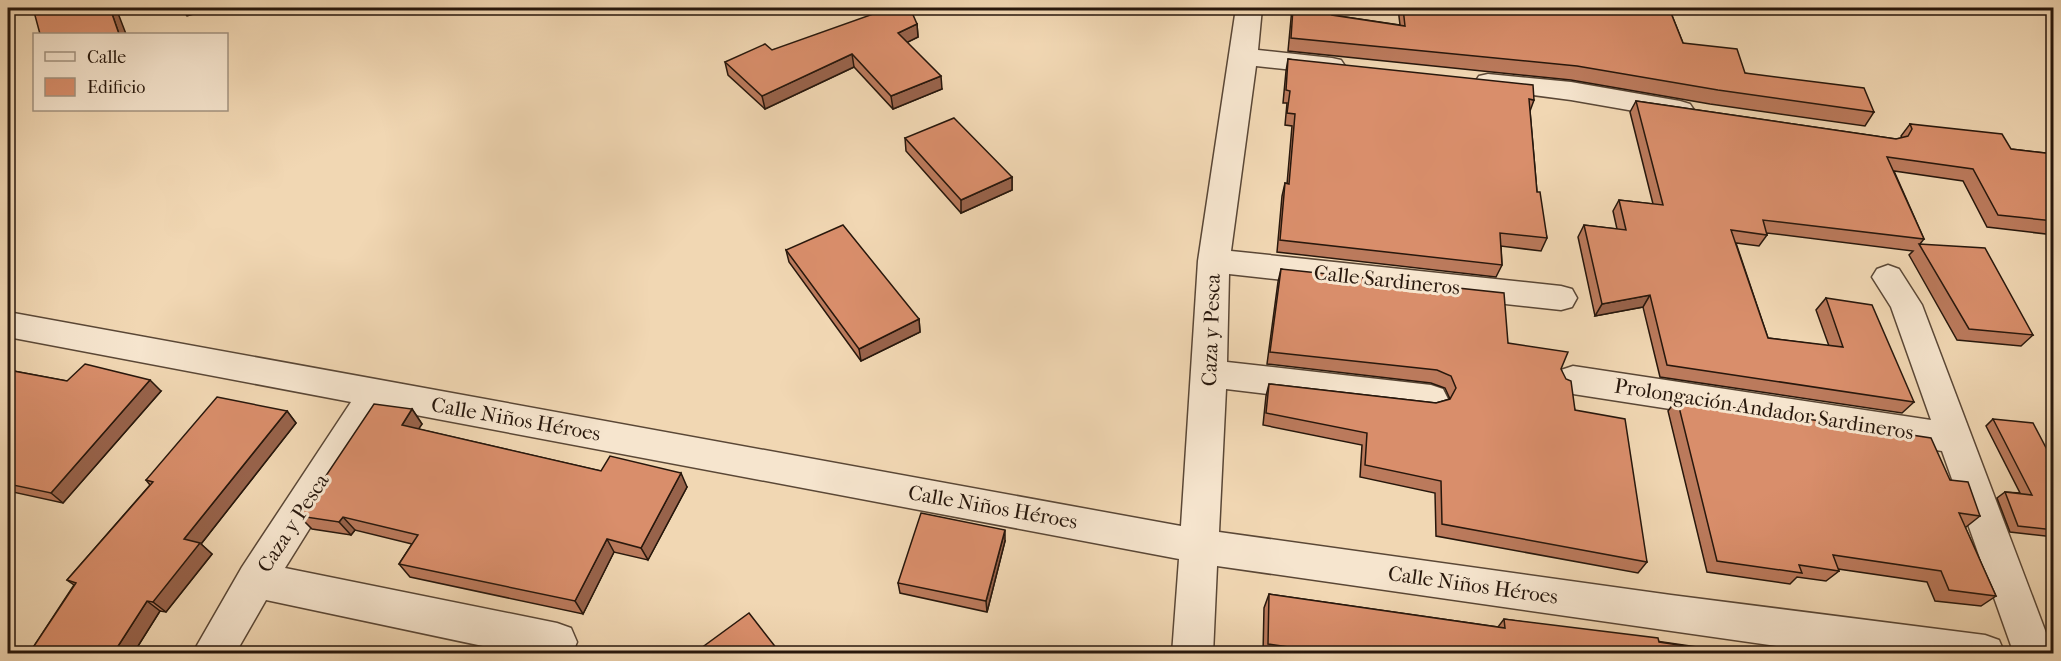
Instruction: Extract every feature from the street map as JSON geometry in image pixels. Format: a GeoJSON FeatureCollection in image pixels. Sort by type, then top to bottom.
{"type":"FeatureCollection","features":[{"type":"Feature","properties":{"kind":"street","name":"Caza y Pesca"},"geometry":{"type":"LineString","coordinates":[[1192,654],[1210,374],[1214,261],[1249,8]]}},
{"type":"Feature","properties":{"kind":"street"},"geometry":{"type":"LineString","coordinates":[[1244,57],[1361,69]]}},
{"type":"Feature","properties":{"kind":"street"},"geometry":{"type":"LineString","coordinates":[[1466,80],[1571,90],[1710,115]]}},
{"type":"Feature","properties":{"kind":"street","name":"Calle Sardineros"},"geometry":{"type":"LineString","coordinates":[[1214,261],[1561,298]]}},
{"type":"Feature","properties":{"kind":"street"},"geometry":{"type":"LineString","coordinates":[[1888,277],[1906,305],[2035,654]]}},
{"type":"Feature","properties":{"kind":"street","name":"Calle Niños Héroes"},"geometry":{"type":"LineString","coordinates":[[8,325],[1199,546],[1671,614],[1985,654]]}},
{"type":"Feature","properties":{"kind":"street"},"geometry":{"type":"LineString","coordinates":[[1210,374],[1431,399]]}},
{"type":"Feature","properties":{"kind":"street","name":"Prolongación Andador Sardineros"},"geometry":{"type":"LineString","coordinates":[[1573,381],[1955,438]]}},
{"type":"Feature","properties":{"kind":"street","name":"Caza y Pesca"},"geometry":{"type":"LineString","coordinates":[[212,654],[256,580],[376,393]]}},
{"type":"Feature","properties":{"kind":"street"},"geometry":{"type":"LineString","coordinates":[[256,580],[557,642]]}},
{"type":"Feature","properties":{"kind":"building"},"geometry":{"type":"Polygon","coordinates":[[[33,8],[110,8],[119,33],[40,33],[33,8]]]}},
{"type":"Feature","properties":{"kind":"building"},"geometry":{"type":"Polygon","coordinates":[[[890,8],[910,8],[917,24],[898,33],[941,76],[891,96],[852,54],[762,96],[725,62],[765,44],[772,50],[890,8]]]}},
{"type":"Feature","properties":{"kind":"building"},"geometry":{"type":"Polygon","coordinates":[[[1293,8],[1333,8],[1332,15],[1405,26],[1403,8],[1669,8],[1683,43],[1737,49],[1745,73],[1864,88],[1874,112],[1718,90],[1577,66],[1291,38],[1293,8]]]}},
{"type":"Feature","properties":{"kind":"building"},"geometry":{"type":"Polygon","coordinates":[[[1288,59],[1533,85],[1534,100],[1529,99],[1537,192],[1540,192],[1547,238],[1500,233],[1502,265],[1280,240],[1285,183],[1289,184],[1295,114],[1287,113],[1290,91],[1286,90],[1288,59]]]}},
{"type":"Feature","properties":{"kind":"building"},"geometry":{"type":"Polygon","coordinates":[[[1636,101],[1896,139],[1908,136],[1912,129],[1910,124],[2002,134],[2011,149],[2054,154],[2054,221],[1998,215],[1973,169],[1887,157],[1924,239],[1763,220],[1767,235],[1731,230],[1768,338],[1843,347],[1826,298],[1872,305],[1914,402],[1667,365],[1650,295],[1602,304],[1584,225],[1626,230],[1619,200],[1663,205],[1636,101]]]}},
{"type":"Feature","properties":{"kind":"building"},"geometry":{"type":"Polygon","coordinates":[[[954,118],[1012,177],[961,200],[905,138],[954,118]]]}},
{"type":"Feature","properties":{"kind":"building"},"geometry":{"type":"Polygon","coordinates":[[[843,225],[919,319],[859,349],[786,250],[843,225]]]}},
{"type":"Feature","properties":{"kind":"building"},"geometry":{"type":"Polygon","coordinates":[[[1919,244],[1985,248],[2033,335],[1969,329],[1919,244]]]}},
{"type":"Feature","properties":{"kind":"building"},"geometry":{"type":"Polygon","coordinates":[[[1281,269],[1504,293],[1508,343],[1568,352],[1561,369],[1566,379],[1571,381],[1575,410],[1625,419],[1647,562],[1442,524],[1441,481],[1365,465],[1367,433],[1266,413],[1269,384],[1436,403],[1450,399],[1456,388],[1451,376],[1437,370],[1270,352],[1281,269]]]}},
{"type":"Feature","properties":{"kind":"building"},"geometry":{"type":"Polygon","coordinates":[[[85,364],[150,380],[51,493],[8,484],[8,370],[67,381],[85,364]]]}},
{"type":"Feature","properties":{"kind":"building"},"geometry":{"type":"Polygon","coordinates":[[[217,397],[287,411],[184,539],[200,543],[153,602],[147,601],[113,654],[32,649],[76,583],[67,580],[153,482],[146,480],[217,397]]]}},
{"type":"Feature","properties":{"kind":"building"},"geometry":{"type":"Polygon","coordinates":[[[1677,399],[1931,438],[1950,480],[1968,482],[1980,516],[1959,513],[1996,596],[1949,590],[1941,571],[1833,555],[1839,571],[1799,565],[1802,573],[1717,561],[1677,399]]]}},
{"type":"Feature","properties":{"kind":"building"},"geometry":{"type":"Polygon","coordinates":[[[374,404],[412,409],[402,425],[601,471],[610,456],[681,473],[641,548],[607,539],[575,601],[399,564],[418,535],[343,517],[339,522],[299,516],[374,404]]]}},
{"type":"Feature","properties":{"kind":"building"},"geometry":{"type":"Polygon","coordinates":[[[1993,419],[2033,423],[2054,463],[2054,530],[2018,526],[2005,492],[2032,495],[1993,419]]]}},
{"type":"Feature","properties":{"kind":"building"},"geometry":{"type":"Polygon","coordinates":[[[921,513],[1005,530],[986,601],[898,583],[921,513]]]}},
{"type":"Feature","properties":{"kind":"building"},"geometry":{"type":"Polygon","coordinates":[[[1269,594],[1505,628],[1504,619],[1658,638],[1659,642],[1739,654],[1336,654],[1268,644],[1269,594]]]}},
{"type":"Feature","properties":{"kind":"building"},"geometry":{"type":"Polygon","coordinates":[[[749,613],[781,654],[693,654],[749,613]]]}},
{"type":"Feature","properties":{"kind":"building"},"geometry":{"type":"Polygon","coordinates":[[[1744,649],[1775,654],[1745,654],[1744,649]]]}}]}
